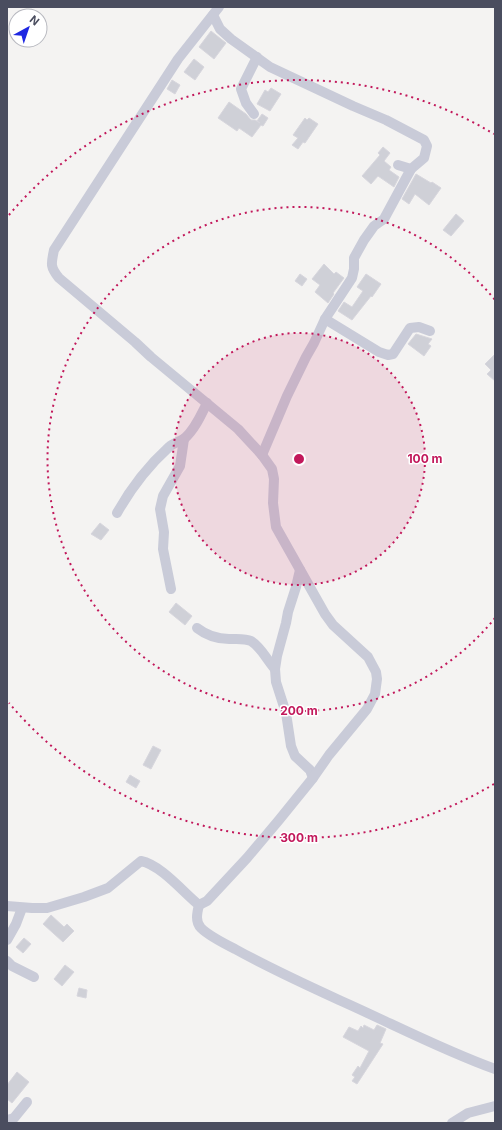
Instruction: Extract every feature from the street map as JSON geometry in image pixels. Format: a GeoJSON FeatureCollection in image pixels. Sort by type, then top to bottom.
{"type":"FeatureCollection","features":[{"type":"Feature","properties":{"kind":"street"},"geometry":{"type":"LineString","coordinates":[[216,11],[220,29],[231,39],[270,67],[386,120],[424,140],[427,146],[424,158],[411,169],[384,219],[374,226],[354,258],[352,278],[325,319],[314,344],[286,396],[262,455]]}},
{"type":"Feature","properties":{"kind":"street"},"geometry":{"type":"LineString","coordinates":[[199,905],[207,901],[247,858],[313,778],[328,755],[367,709],[376,694],[377,679],[376,672],[368,657],[333,624],[325,614],[276,527],[273,503],[274,479],[272,469],[262,455],[238,429],[59,278],[53,270],[51,264],[54,250],[178,59],[216,11]]}},
{"type":"Feature","properties":{"kind":"street"},"geometry":{"type":"LineString","coordinates":[[254,114],[246,103],[242,88],[257,57]]}},
{"type":"Feature","properties":{"kind":"street"},"geometry":{"type":"LineString","coordinates":[[398,165],[411,169]]}},
{"type":"Feature","properties":{"kind":"street"},"geometry":{"type":"LineString","coordinates":[[325,319],[388,356],[393,354],[410,328],[419,327],[430,331]]}},
{"type":"Feature","properties":{"kind":"street"},"geometry":{"type":"LineString","coordinates":[[117,513],[130,490],[141,477],[169,446],[184,439],[190,432],[207,404]]}},
{"type":"Feature","properties":{"kind":"street"},"geometry":{"type":"LineString","coordinates":[[171,589],[163,549],[164,532],[160,509],[163,496],[180,466],[184,439]]}},
{"type":"Feature","properties":{"kind":"street"},"geometry":{"type":"LineString","coordinates":[[300,570],[288,612],[275,669],[276,682],[286,712],[290,746],[295,756],[310,770],[313,778]]}},
{"type":"Feature","properties":{"kind":"street"},"geometry":{"type":"LineString","coordinates":[[197,628],[210,635],[218,637],[249,640],[256,644],[275,669]]}},
{"type":"Feature","properties":{"kind":"street"},"geometry":{"type":"LineString","coordinates":[[7,906],[22,908],[47,908],[108,888],[142,861],[158,868],[199,905]]}},
{"type":"Feature","properties":{"kind":"street"},"geometry":{"type":"LineString","coordinates":[[199,905],[197,920],[201,928],[251,958],[448,1050],[495,1069]]}},
{"type":"Feature","properties":{"kind":"street"},"geometry":{"type":"LineString","coordinates":[[7,940],[16,924],[22,908]]}},
{"type":"Feature","properties":{"kind":"street"},"geometry":{"type":"LineString","coordinates":[[7,961],[12,966],[34,977]]}},
{"type":"Feature","properties":{"kind":"street"},"geometry":{"type":"LineString","coordinates":[[7,1120],[14,1118],[27,1102]]}},
{"type":"Feature","properties":{"kind":"street"},"geometry":{"type":"LineString","coordinates":[[452,1123],[468,1112],[495,1106]]}},
{"type":"Feature","properties":{"kind":"building"},"geometry":{"type":"Polygon","coordinates":[[[211,31],[226,43],[214,59],[199,47],[211,31]]]}},
{"type":"Feature","properties":{"kind":"building"},"geometry":{"type":"Polygon","coordinates":[[[194,59],[204,67],[195,80],[184,72],[194,59]]]}},
{"type":"Feature","properties":{"kind":"building"},"geometry":{"type":"Polygon","coordinates":[[[172,80],[180,85],[175,94],[167,89],[172,80]]]}},
{"type":"Feature","properties":{"kind":"building"},"geometry":{"type":"Polygon","coordinates":[[[271,88],[281,94],[270,111],[257,104],[265,90],[268,92],[271,88]]]}},
{"type":"Feature","properties":{"kind":"building"},"geometry":{"type":"Polygon","coordinates":[[[229,102],[246,114],[251,120],[255,120],[260,123],[257,121],[262,114],[268,118],[263,126],[261,125],[252,137],[239,128],[237,131],[218,118],[229,102]]]}},
{"type":"Feature","properties":{"kind":"building"},"geometry":{"type":"Polygon","coordinates":[[[305,118],[307,120],[309,118],[318,124],[305,143],[303,142],[298,149],[292,145],[298,138],[293,135],[305,118]]]}},
{"type":"Feature","properties":{"kind":"building"},"geometry":{"type":"Polygon","coordinates":[[[383,147],[390,153],[384,161],[391,167],[389,170],[399,177],[394,187],[378,176],[371,184],[362,176],[380,155],[378,153],[383,147]]]}},
{"type":"Feature","properties":{"kind":"building"},"geometry":{"type":"Polygon","coordinates":[[[416,174],[441,188],[429,205],[415,194],[409,204],[402,199],[416,174]]]}},
{"type":"Feature","properties":{"kind":"building"},"geometry":{"type":"Polygon","coordinates":[[[456,214],[464,221],[451,236],[443,230],[456,214]]]}},
{"type":"Feature","properties":{"kind":"building"},"geometry":{"type":"Polygon","coordinates":[[[324,264],[334,274],[336,272],[344,278],[328,303],[315,292],[320,285],[312,279],[324,264]]]}},
{"type":"Feature","properties":{"kind":"building"},"geometry":{"type":"Polygon","coordinates":[[[300,274],[307,279],[302,286],[295,281],[300,274]]]}},
{"type":"Feature","properties":{"kind":"building"},"geometry":{"type":"Polygon","coordinates":[[[366,274],[381,284],[352,320],[338,311],[344,302],[352,307],[363,291],[357,287],[366,274]]]}},
{"type":"Feature","properties":{"kind":"building"},"geometry":{"type":"Polygon","coordinates":[[[416,334],[432,339],[428,344],[431,346],[424,356],[408,344],[416,334]]]}},
{"type":"Feature","properties":{"kind":"building"},"geometry":{"type":"Polygon","coordinates":[[[495,354],[495,381],[487,374],[491,370],[485,364],[495,354]]]}},
{"type":"Feature","properties":{"kind":"building"},"geometry":{"type":"Polygon","coordinates":[[[100,523],[109,530],[101,540],[91,534],[100,523]]]}},
{"type":"Feature","properties":{"kind":"building"},"geometry":{"type":"Polygon","coordinates":[[[176,603],[192,616],[185,625],[169,612],[176,603]]]}},
{"type":"Feature","properties":{"kind":"building"},"geometry":{"type":"Polygon","coordinates":[[[153,746],[161,750],[151,769],[143,765],[153,746]]]}},
{"type":"Feature","properties":{"kind":"building"},"geometry":{"type":"Polygon","coordinates":[[[130,775],[140,781],[136,788],[126,782],[130,775]]]}},
{"type":"Feature","properties":{"kind":"building"},"geometry":{"type":"Polygon","coordinates":[[[51,915],[64,927],[67,924],[74,931],[63,942],[43,924],[51,915]]]}},
{"type":"Feature","properties":{"kind":"building"},"geometry":{"type":"Polygon","coordinates":[[[24,938],[31,944],[23,953],[16,947],[24,938]]]}},
{"type":"Feature","properties":{"kind":"building"},"geometry":{"type":"Polygon","coordinates":[[[65,965],[74,972],[62,986],[54,979],[65,965]]]}},
{"type":"Feature","properties":{"kind":"building"},"geometry":{"type":"Polygon","coordinates":[[[79,988],[87,990],[86,998],[77,996],[79,988]]]}},
{"type":"Feature","properties":{"kind":"building"},"geometry":{"type":"Polygon","coordinates":[[[364,1025],[374,1030],[377,1025],[386,1029],[380,1043],[383,1044],[357,1084],[352,1081],[355,1077],[352,1075],[358,1066],[360,1068],[369,1051],[343,1037],[349,1027],[358,1031],[361,1026],[363,1028],[364,1025]]]}},
{"type":"Feature","properties":{"kind":"building"},"geometry":{"type":"Polygon","coordinates":[[[17,1072],[29,1082],[12,1103],[7,1099],[7,1085],[17,1072]]]}}]}
